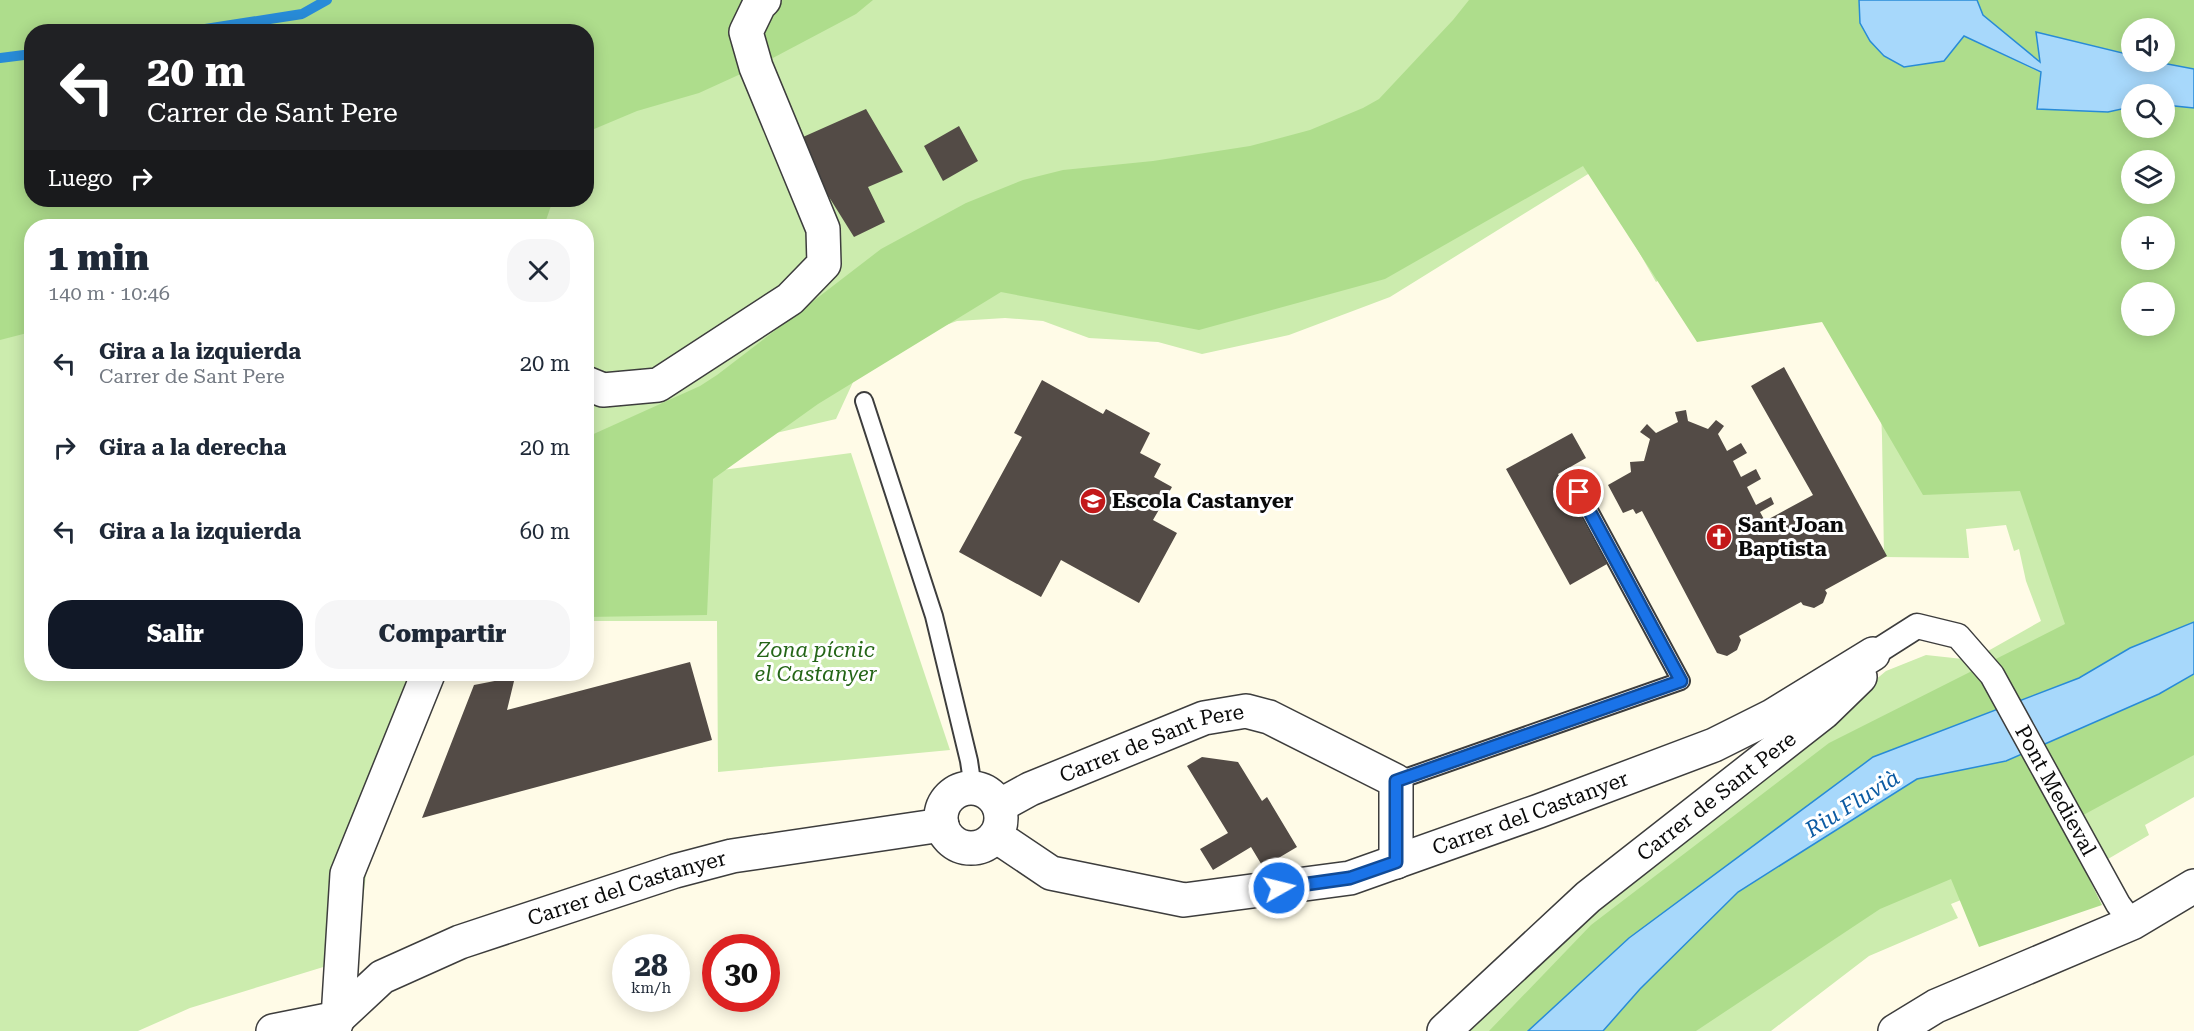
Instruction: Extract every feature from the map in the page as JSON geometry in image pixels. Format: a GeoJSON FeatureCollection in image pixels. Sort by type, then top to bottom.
{"type":"FeatureCollection","features":[{"type":"Feature","properties":{"kind":"street"},"geometry":{"type":"LineString","coordinates":[[594,386],[603,390],[657,385],[790,299],[824,264],[824,229],[756,67],[746,32],[759,5],[764,0]]}},
{"type":"Feature","properties":{"kind":"street","name":"Carrer de Sant Pere"},"geometry":{"type":"LineString","coordinates":[[1444,1031],[1588,897],[1824,712],[1863,673],[1874,654],[1917,626],[1958,636],[1992,675]]}},
{"type":"Feature","properties":{"kind":"street","name":"Carrer del Castanyer"},"geometry":{"type":"LineString","coordinates":[[990,810],[1051,873],[1184,900],[1350,878],[1539,811],[1714,745],[1772,716],[1874,654]]}},
{"type":"Feature","properties":{"kind":"street","name":"Pont Medieval"},"geometry":{"type":"LineString","coordinates":[[1992,675],[2125,914]]}},
{"type":"Feature","properties":{"kind":"street"},"geometry":{"type":"LineString","coordinates":[[273,1031],[336,1024],[347,874],[425,681]]}},
{"type":"Feature","properties":{"kind":"street","name":"Carrer de Sant Pere"},"geometry":{"type":"LineString","coordinates":[[990,810],[1030,789],[1204,718],[1246,711],[1269,717],[1396,781]]}},
{"type":"Feature","properties":{"kind":"street"},"geometry":{"type":"LineString","coordinates":[[1396,781],[1396,862]]}},
{"type":"Feature","properties":{"kind":"street"},"geometry":{"type":"LineString","coordinates":[[962,790],[990,810],[986,845],[972,849],[959,846],[947,837],[942,825],[945,803],[962,790]]}},
{"type":"Feature","properties":{"kind":"street","name":"Carrer del Castanyer"},"geometry":{"type":"LineString","coordinates":[[336,1024],[382,977],[460,942],[675,871],[732,856],[942,825]]}},
{"type":"Feature","properties":{"kind":"street"},"geometry":{"type":"LineString","coordinates":[[1895,1031],[1936,1006],[2125,914],[2194,886]]}},
{"type":"Feature","properties":{"kind":"lane"},"geometry":{"type":"LineString","coordinates":[[864,401],[934,616],[969,761],[990,810]]}},
{"type":"Feature","properties":{"kind":"lane"},"geometry":{"type":"LineString","coordinates":[[1396,781],[1681,681],[1579,492]]}},
{"type":"Feature","properties":{"kind":"green space"},"geometry":{"type":"Polygon","coordinates":[[[0,0],[2194,0],[2194,797],[2145,825],[2149,835],[2108,859],[2081,855],[2065,858],[1951,904],[1958,918],[1869,956],[1771,1031],[1459,1031],[1586,907],[1770,768],[1886,671],[1926,655],[1972,660],[2041,621],[2026,581],[2019,549],[2014,551],[2006,525],[1966,529],[1969,558],[1884,557],[1878,341],[1751,223],[1656,282],[1593,171],[1390,297],[1289,335],[1202,354],[1158,342],[1089,338],[1043,321],[1005,318],[957,321],[866,354],[836,419],[594,475],[594,219],[24,219],[24,681],[440,681],[368,859],[356,957],[190,1008],[138,1031],[0,1031],[0,0]]]}},
{"type":"Feature","properties":{"kind":"green space"},"geometry":{"type":"Polygon","coordinates":[[[0,0],[873,0],[856,14],[756,67],[699,93],[637,111],[594,129],[594,24],[24,24],[24,207],[551,207],[546,219],[24,219],[24,334],[0,340],[0,0]]]}},
{"type":"Feature","properties":{"kind":"green space"},"geometry":{"type":"Polygon","coordinates":[[[1469,0],[1859,0],[1904,67],[1944,61],[1964,36],[2041,73],[2037,109],[2108,112],[2121,109],[2121,138],[2175,138],[2175,106],[2194,108],[2194,622],[2130,648],[2079,678],[1873,757],[1629,938],[1528,1031],[1489,1031],[1591,925],[1829,743],[2065,624],[2020,491],[1923,495],[1822,322],[1697,342],[1583,166],[1385,279],[1199,330],[1001,292],[818,404],[713,479],[707,615],[594,617],[594,434],[700,386],[881,249],[966,203],[1023,180],[1063,170],[1153,161],[1250,146],[1310,130],[1379,99],[1469,0]]]}},
{"type":"Feature","properties":{"kind":"green space"},"geometry":{"type":"Polygon","coordinates":[[[1977,0],[2194,0],[2194,69],[2175,65],[2175,18],[2121,18],[2121,53],[2036,32],[2041,63],[1983,15],[1977,0]]]}},
{"type":"Feature","properties":{"kind":"green space","name":"Zona pícnic el Castanyer"},"geometry":{"type":"Polygon","coordinates":[[[851,453],[950,750],[718,772],[717,621],[594,621],[594,487],[851,453]]]}},
{"type":"Feature","properties":{"kind":"green space"},"geometry":{"type":"Polygon","coordinates":[[[2194,674],[2194,755],[2063,826],[2102,905],[1979,947],[1951,879],[1880,909],[1696,1031],[1603,1031],[1640,989],[1738,892],[1917,779],[2006,761],[2159,694],[2194,674]]]}},
{"type":"Feature","properties":{"kind":"water"},"geometry":{"type":"Polygon","coordinates":[[[1859,0],[1977,0],[1983,15],[2040,62],[2036,32],[2121,53],[2121,72],[2175,72],[2175,65],[2194,69],[2194,108],[2175,106],[2175,84],[2121,84],[2121,109],[2108,112],[2037,109],[2041,72],[1964,36],[1944,61],[1904,67],[1884,56],[1870,41],[1860,23],[1859,0]]]}},
{"type":"Feature","properties":{"kind":"water","name":"Riu Fluvià"},"geometry":{"type":"Polygon","coordinates":[[[2194,622],[2194,674],[2159,694],[2006,761],[1917,779],[1738,892],[1640,989],[1603,1031],[1528,1031],[1629,938],[1873,757],[2079,678],[2130,648],[2194,622]]]}},
{"type":"Feature","properties":{"kind":"building"},"geometry":{"type":"Polygon","coordinates":[[[866,109],[903,172],[868,187],[885,222],[854,237],[794,141],[866,109]]]}},
{"type":"Feature","properties":{"kind":"building"},"geometry":{"type":"Polygon","coordinates":[[[959,126],[978,161],[943,181],[924,146],[959,126]]]}},
{"type":"Feature","properties":{"kind":"building","name":"Sant Joan Baptista"},"geometry":{"type":"Polygon","coordinates":[[[1784,367],[1887,556],[1825,590],[1827,593],[1823,603],[1814,608],[1803,605],[1801,602],[1739,636],[1741,640],[1737,650],[1727,656],[1717,653],[1642,511],[1636,514],[1633,509],[1623,513],[1608,485],[1631,472],[1630,462],[1644,461],[1650,439],[1640,432],[1647,424],[1656,433],[1678,422],[1675,412],[1686,410],[1688,421],[1708,429],[1716,420],[1724,426],[1718,434],[1727,451],[1741,443],[1747,453],[1733,461],[1741,477],[1756,469],[1761,479],[1747,487],[1756,505],[1771,497],[1774,504],[1760,512],[1765,521],[1813,495],[1751,386],[1784,367]]]}},
{"type":"Feature","properties":{"kind":"building"},"geometry":{"type":"Polygon","coordinates":[[[1042,380],[1103,414],[1106,409],[1150,433],[1140,453],[1161,464],[1154,477],[1172,487],[1153,520],[1177,533],[1139,603],[1061,560],[1041,597],[959,552],[1022,437],[1014,433],[1042,380]]]}},
{"type":"Feature","properties":{"kind":"building"},"geometry":{"type":"Polygon","coordinates":[[[1572,433],[1586,458],[1558,474],[1607,564],[1570,585],[1506,469],[1572,433]]]}},
{"type":"Feature","properties":{"kind":"building"},"geometry":{"type":"Polygon","coordinates":[[[690,662],[712,740],[422,818],[474,685],[494,681],[514,681],[507,710],[690,662]]]}},
{"type":"Feature","properties":{"kind":"building"},"geometry":{"type":"Polygon","coordinates":[[[1202,757],[1238,762],[1262,801],[1267,797],[1297,847],[1263,867],[1251,847],[1213,870],[1200,849],[1228,833],[1187,766],[1202,757]]]}},
{"type":"Feature","properties":{"kind":"waterway"},"geometry":{"type":"LineString","coordinates":[[238,24],[302,14],[327,0]]}},
{"type":"Feature","properties":{"kind":"waterway"},"geometry":{"type":"LineString","coordinates":[[0,58],[24,55]]}},
{"type":"Feature","properties":{"kind":"place","name":"Escola Castanyer"},"geometry":{"type":"Point","coordinates":[1093,501]}},
{"type":"Feature","properties":{"kind":"place","name":"Sant Joan Baptista"},"geometry":{"type":"Point","coordinates":[1719,537]}},
{"type":"Feature","properties":{"kind":"route"},"geometry":{"type":"LineString","coordinates":[[1279,888],[1350,878],[1396,862],[1396,781],[1681,681],[1579,492]]}}]}
